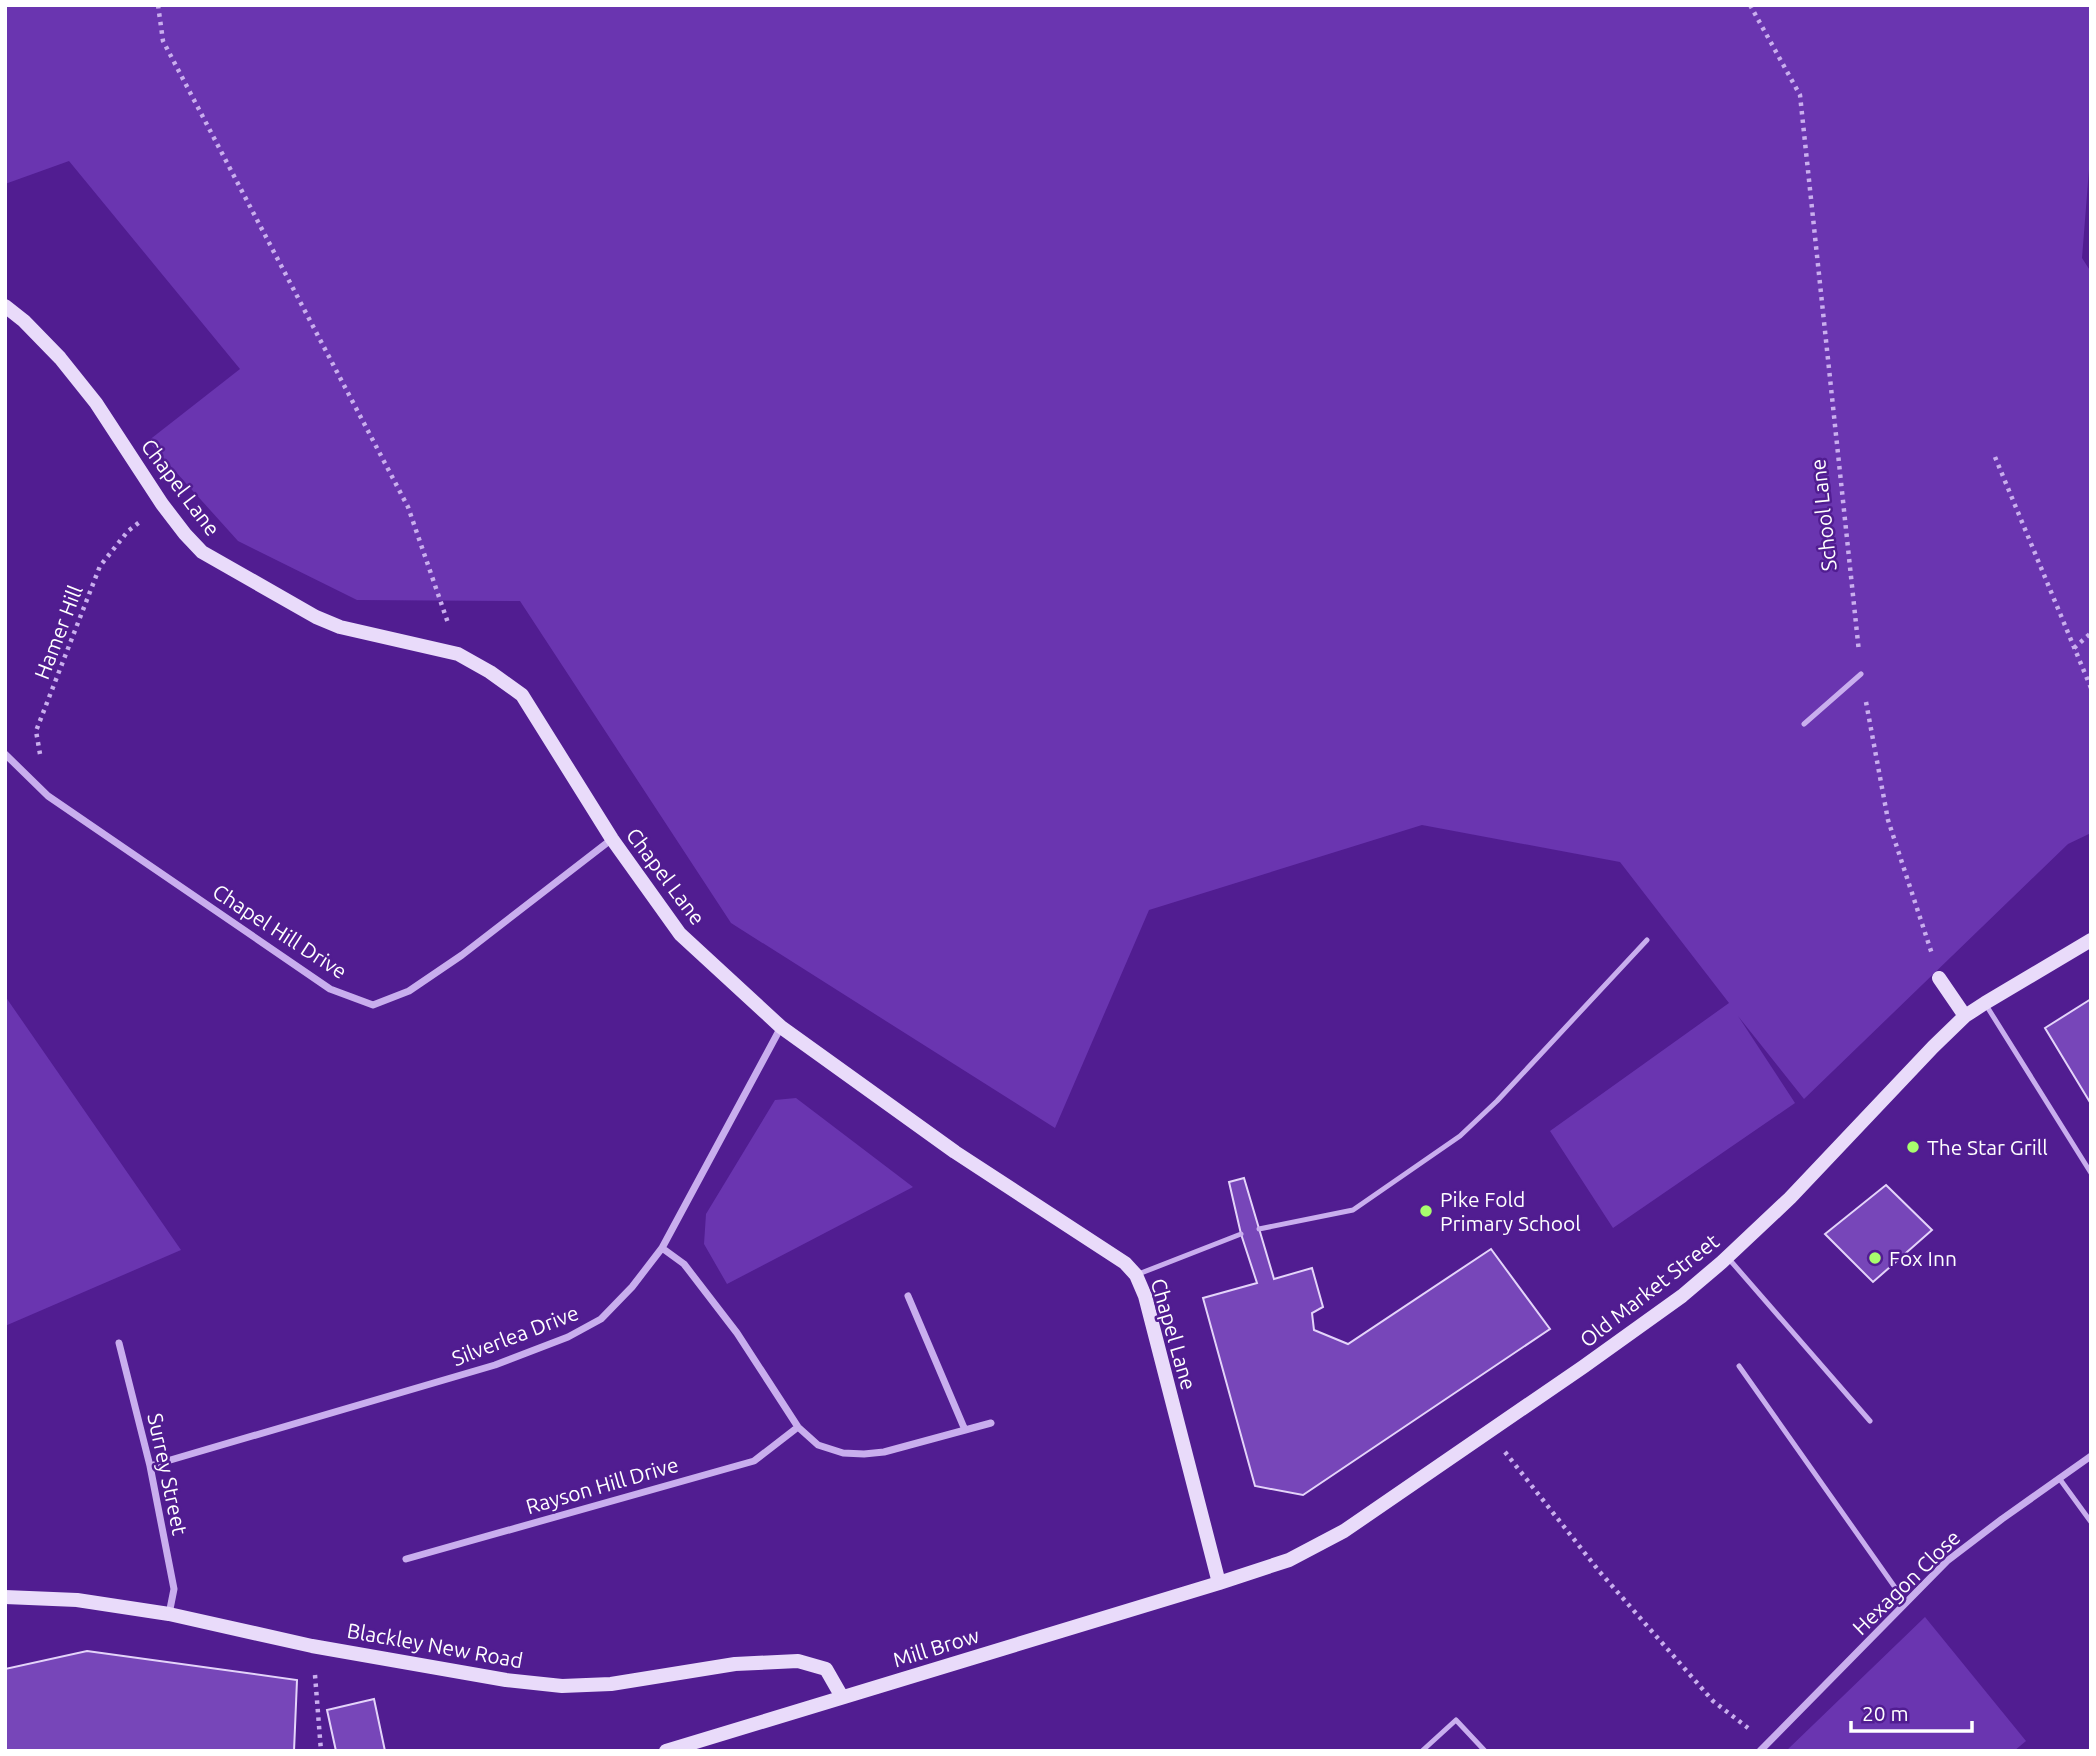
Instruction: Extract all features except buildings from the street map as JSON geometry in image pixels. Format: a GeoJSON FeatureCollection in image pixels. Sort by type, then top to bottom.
{"type":"FeatureCollection","features":[{"type":"Feature","properties":{"kind":"street","name":"Chapel Lane"},"geometry":{"type":"LineString","coordinates":[[5,306],[24,321],[60,358],[96,403],[162,504],[202,552],[295,607],[340,627],[458,654],[490,672],[522,695],[612,839],[680,934],[780,1027],[955,1152],[1125,1263],[1136,1275],[1145,1296],[1219,1583]]}},
{"type":"Feature","properties":{"kind":"street","name":"Chapel Hill Drive"},"geometry":{"type":"LineString","coordinates":[[5,754],[48,796],[330,989],[373,1005],[409,991],[462,955],[612,839]]}},
{"type":"Feature","properties":{"kind":"street","name":"Old Market Street"},"geometry":{"type":"LineString","coordinates":[[1219,1583],[1289,1560],[1344,1531],[1682,1296],[1790,1198],[1965,1016],[2091,940]]}},
{"type":"Feature","properties":{"kind":"street"},"geometry":{"type":"LineString","coordinates":[[1940,978],[1965,1016]]}},
{"type":"Feature","properties":{"kind":"street","name":"Silverlea Drive"},"geometry":{"type":"LineString","coordinates":[[150,1466],[495,1365],[568,1337],[601,1320],[632,1287],[662,1248],[780,1027]]}},
{"type":"Feature","properties":{"kind":"street"},"geometry":{"type":"LineString","coordinates":[[662,1248],[684,1264],[730,1324],[799,1427],[818,1445],[843,1453],[864,1454],[924,1443],[991,1423]]}},
{"type":"Feature","properties":{"kind":"street"},"geometry":{"type":"LineString","coordinates":[[908,1296],[965,1430]]}},
{"type":"Feature","properties":{"kind":"street","name":"Surrey Street"},"geometry":{"type":"LineString","coordinates":[[119,1343],[150,1466],[174,1589],[169,1614]]}},
{"type":"Feature","properties":{"kind":"street","name":"Rayson Hill Drive"},"geometry":{"type":"LineString","coordinates":[[406,1559],[754,1461],[799,1427]]}},
{"type":"Feature","properties":{"kind":"street","name":"Hexagon Close"},"geometry":{"type":"LineString","coordinates":[[1760,1751],[1947,1561],[2091,1456]]}},
{"type":"Feature","properties":{"kind":"street","name":"Mill Brow"},"geometry":{"type":"LineString","coordinates":[[666,1751],[1219,1583]]}},
{"type":"Feature","properties":{"kind":"street","name":"Blackley New Road"},"geometry":{"type":"LineString","coordinates":[[5,1597],[77,1600],[169,1614],[312,1646],[506,1680],[562,1686],[611,1684],[735,1664],[798,1661],[826,1669],[842,1697]]}},
{"type":"Feature","properties":{"kind":"lane"},"geometry":{"type":"LineString","coordinates":[[1804,723],[1861,674]]}},
{"type":"Feature","properties":{"kind":"lane"},"geometry":{"type":"LineString","coordinates":[[1259,1229],[1353,1210],[1460,1136],[1497,1101],[1647,940]]}},
{"type":"Feature","properties":{"kind":"lane"},"geometry":{"type":"LineString","coordinates":[[1985,1003],[2091,1174]]}},
{"type":"Feature","properties":{"kind":"lane"},"geometry":{"type":"LineString","coordinates":[[1136,1275],[1241,1234]]}},
{"type":"Feature","properties":{"kind":"lane"},"geometry":{"type":"LineString","coordinates":[[1727,1256],[1870,1421]]}},
{"type":"Feature","properties":{"kind":"lane"},"geometry":{"type":"LineString","coordinates":[[1739,1366],[1906,1603]]}},
{"type":"Feature","properties":{"kind":"lane"},"geometry":{"type":"LineString","coordinates":[[2059,1478],[2091,1522]]}},
{"type":"Feature","properties":{"kind":"lane"},"geometry":{"type":"LineString","coordinates":[[1422,1751],[1456,1720],[1485,1751]]}},
{"type":"Feature","properties":{"kind":"path"},"geometry":{"type":"LineString","coordinates":[[158,5],[163,41],[408,507],[458,654]]}},
{"type":"Feature","properties":{"kind":"path","name":"School Lane"},"geometry":{"type":"LineString","coordinates":[[1750,5],[1800,95],[1861,674],[1888,820],[1940,978]]}},
{"type":"Feature","properties":{"kind":"path"},"geometry":{"type":"LineString","coordinates":[[1995,457],[2091,688]]}},
{"type":"Feature","properties":{"kind":"path","name":"Hamer Hill"},"geometry":{"type":"LineString","coordinates":[[48,796],[36,731],[100,566],[128,531],[162,504]]}},
{"type":"Feature","properties":{"kind":"path"},"geometry":{"type":"LineString","coordinates":[[2074,648],[2091,633]]}},
{"type":"Feature","properties":{"kind":"path"},"geometry":{"type":"LineString","coordinates":[[1489,1432],[1599,1572],[1713,1701],[1768,1743]]}},
{"type":"Feature","properties":{"kind":"path"},"geometry":{"type":"LineString","coordinates":[[312,1646],[321,1751]]}},
{"type":"Feature","properties":{"kind":"shaded area"},"geometry":{"type":"Polygon","coordinates":[[[5,5],[2091,5],[2091,144],[2082,258],[2091,272],[2091,833],[2068,844],[1804,1099],[1738,1016],[1795,1103],[1613,1228],[1550,1131],[1729,1003],[1620,862],[1422,825],[1149,910],[1055,1128],[731,923],[520,601],[357,600],[238,541],[148,441],[240,369],[69,161],[5,184],[5,5]]]}},
{"type":"Feature","properties":{"kind":"shaded area"},"geometry":{"type":"Polygon","coordinates":[[[5,996],[181,1250],[5,1326],[5,996]]]}},
{"type":"Feature","properties":{"kind":"shaded area"},"geometry":{"type":"Polygon","coordinates":[[[796,1098],[913,1187],[727,1284],[704,1244],[706,1214],[775,1100],[796,1098]]]}},
{"type":"Feature","properties":{"kind":"shaded area"},"geometry":{"type":"Polygon","coordinates":[[[1925,1617],[2026,1741],[2014,1751],[1786,1751],[1925,1617]]]}},
{"type":"Feature","properties":{"kind":"place","name":"The Star Grill"},"geometry":{"type":"Point","coordinates":[1913,1147]}},
{"type":"Feature","properties":{"kind":"place","name":"Pike Fold Primary School"},"geometry":{"type":"Point","coordinates":[1426,1211]}},
{"type":"Feature","properties":{"kind":"place","name":"Fox Inn"},"geometry":{"type":"Point","coordinates":[1875,1258]}}]}
